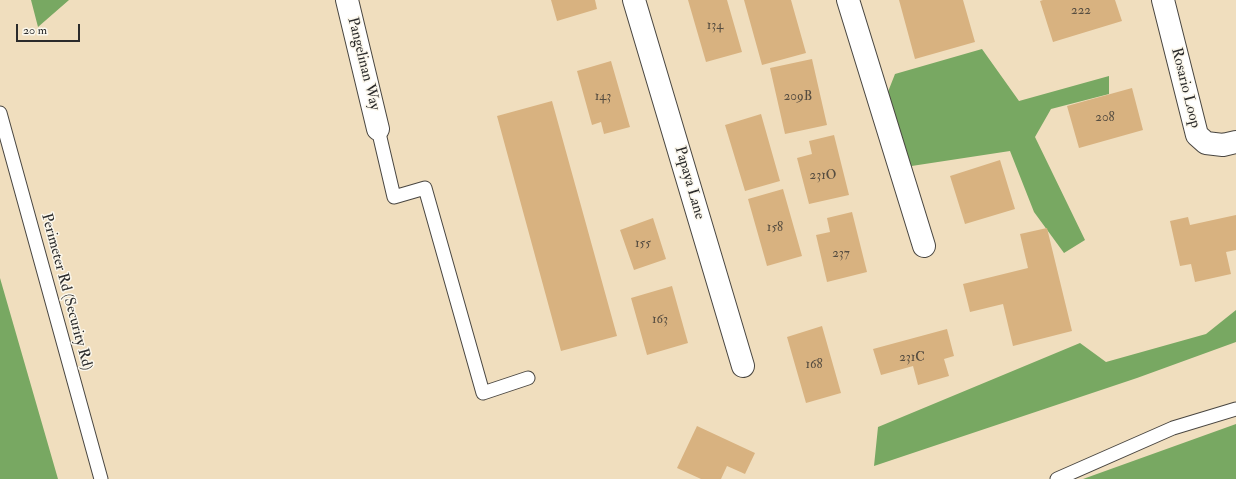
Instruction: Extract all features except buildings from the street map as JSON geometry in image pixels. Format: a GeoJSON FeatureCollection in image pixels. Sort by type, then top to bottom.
{"type":"FeatureCollection","features":[{"type":"Feature","properties":{"kind":"street","name":"Pangelinan Way"},"geometry":{"type":"LineString","coordinates":[[347,0],[378,129]]}},
{"type":"Feature","properties":{"kind":"street","name":"Papaya Lane"},"geometry":{"type":"LineString","coordinates":[[634,0],[743,366]]}},
{"type":"Feature","properties":{"kind":"street"},"geometry":{"type":"LineString","coordinates":[[848,0],[924,246]]}},
{"type":"Feature","properties":{"kind":"street","name":"Rosario Loop"},"geometry":{"type":"LineString","coordinates":[[1163,0],[1197,135],[1206,143],[1223,144],[1236,142]]}},
{"type":"Feature","properties":{"kind":"lane","name":"Perimeter Rd (Security Rd)"},"geometry":{"type":"LineString","coordinates":[[0,113],[101,479]]}},
{"type":"Feature","properties":{"kind":"lane"},"geometry":{"type":"LineString","coordinates":[[378,129],[394,197],[425,188],[483,393],[528,378]]}},
{"type":"Feature","properties":{"kind":"lane"},"geometry":{"type":"LineString","coordinates":[[1057,479],[1173,428],[1236,409]]}},
{"type":"Feature","properties":{"kind":"green space"},"geometry":{"type":"Polygon","coordinates":[[[31,0],[69,0],[38,27],[31,0]]]}},
{"type":"Feature","properties":{"kind":"green space"},"geometry":{"type":"Polygon","coordinates":[[[982,49],[1019,101],[1109,76],[1109,94],[1051,109],[1035,137],[1085,240],[1064,253],[1034,212],[1010,151],[905,167],[882,107],[895,74],[982,49]]]}},
{"type":"Feature","properties":{"kind":"green space"},"geometry":{"type":"Polygon","coordinates":[[[0,278],[58,479],[0,479],[0,278]]]}},
{"type":"Feature","properties":{"kind":"green space"},"geometry":{"type":"Polygon","coordinates":[[[1236,310],[1236,342],[1137,378],[874,466],[878,427],[1080,343],[1106,362],[1206,334],[1236,310]]]}},
{"type":"Feature","properties":{"kind":"green space"},"geometry":{"type":"Polygon","coordinates":[[[1236,424],[1236,479],[1083,479],[1236,424]]]}}]}
